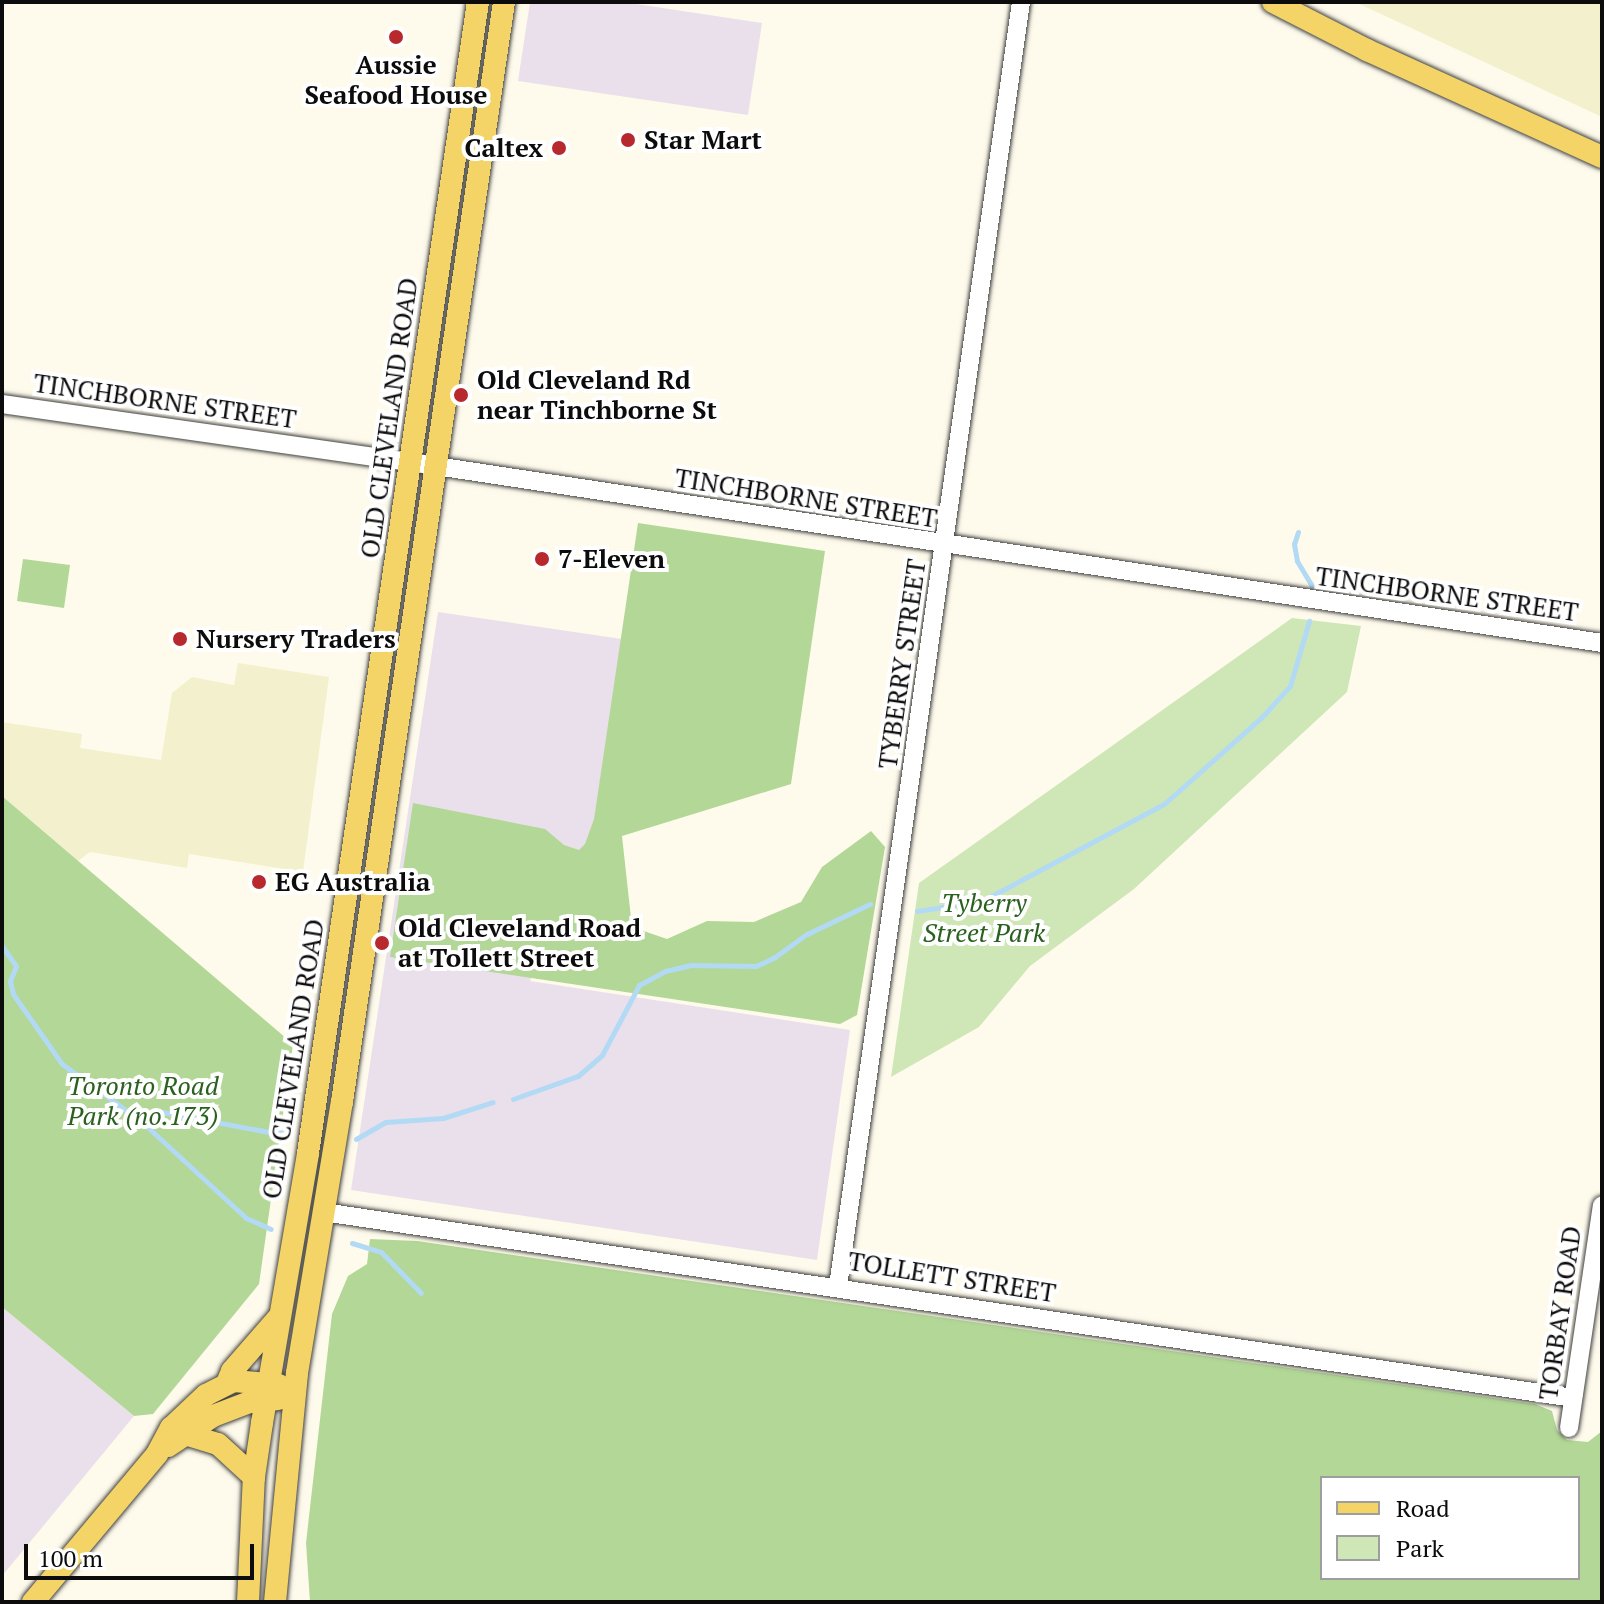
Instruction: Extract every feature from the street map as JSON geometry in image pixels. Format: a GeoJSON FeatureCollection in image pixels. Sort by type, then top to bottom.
{"type":"FeatureCollection","features":[{"type":"Feature","properties":{"kind":"main road","name":"OLD CLEVELAND ROAD"},"geometry":{"type":"LineString","coordinates":[[248,1602],[254,1477],[266,1391],[308,1153],[478,2]]}},
{"type":"Feature","properties":{"kind":"main road","name":"OLD CLEVELAND ROAD"},"geometry":{"type":"LineString","coordinates":[[275,1602],[295,1393],[504,2]]}},
{"type":"Feature","properties":{"kind":"main road"},"geometry":{"type":"LineString","coordinates":[[1273,2],[1367,50],[1602,157]]}},
{"type":"Feature","properties":{"kind":"main road"},"geometry":{"type":"LineString","coordinates":[[33,1602],[157,1454],[171,1428],[206,1395],[227,1383],[232,1371],[278,1318]]}},
{"type":"Feature","properties":{"kind":"main road"},"geometry":{"type":"LineString","coordinates":[[227,1383],[295,1393]]}},
{"type":"Feature","properties":{"kind":"main road"},"geometry":{"type":"LineString","coordinates":[[157,1454],[213,1416],[266,1391]]}},
{"type":"Feature","properties":{"kind":"main road"},"geometry":{"type":"LineString","coordinates":[[185,1434],[218,1444],[254,1477]]}},
{"type":"Feature","properties":{"kind":"street","name":"TYBERRY STREET"},"geometry":{"type":"LineString","coordinates":[[838,1286],[1021,2]]}},
{"type":"Feature","properties":{"kind":"street","name":"TINCHBORNE STREET"},"geometry":{"type":"LineString","coordinates":[[2,404],[436,466],[944,546],[1602,643]]}},
{"type":"Feature","properties":{"kind":"street","name":"TORBAY ROAD"},"geometry":{"type":"LineString","coordinates":[[1569,1428],[1602,1205]]}},
{"type":"Feature","properties":{"kind":"street","name":"TOLLETT STREET"},"geometry":{"type":"LineString","coordinates":[[323,1212],[838,1286],[1573,1398]]}},
{"type":"Feature","properties":{"kind":"shaded area"},"geometry":{"type":"Polygon","coordinates":[[[530,2],[623,2],[762,23],[748,115],[518,81],[530,2]]]}},
{"type":"Feature","properties":{"kind":"shaded area"},"geometry":{"type":"Polygon","coordinates":[[[1355,2],[1602,2],[1602,117],[1355,2]]]}},
{"type":"Feature","properties":{"kind":"shaded area"},"geometry":{"type":"Polygon","coordinates":[[[438,612],[622,639],[590,846],[530,981],[850,1030],[817,1260],[351,1190],[438,612]]]}},
{"type":"Feature","properties":{"kind":"shaded area"},"geometry":{"type":"Polygon","coordinates":[[[238,663],[329,677],[303,872],[189,854],[187,868],[90,852],[78,861],[2,796],[2,722],[82,734],[80,748],[161,760],[172,693],[192,677],[234,685],[238,663]]]}},
{"type":"Feature","properties":{"kind":"shaded area"},"geometry":{"type":"Polygon","coordinates":[[[2,1307],[134,1416],[2,1576],[2,1307]]]}},
{"type":"Feature","properties":{"kind":"green space"},"geometry":{"type":"Polygon","coordinates":[[[638,523],[825,551],[791,784],[622,836],[632,927],[667,939],[707,921],[754,922],[801,902],[822,867],[871,831],[885,847],[857,1015],[840,1024],[390,957],[413,803],[545,829],[564,845],[579,850],[585,844],[594,819],[638,523]]]}},
{"type":"Feature","properties":{"kind":"green space"},"geometry":{"type":"Polygon","coordinates":[[[23,559],[70,565],[64,608],[17,601],[23,559]]]}},
{"type":"Feature","properties":{"kind":"green space","name":"Tyberry Street Park"},"geometry":{"type":"Polygon","coordinates":[[[1292,618],[1361,626],[1347,692],[1134,889],[1030,966],[979,1027],[891,1077],[919,883],[1292,618]]]}},
{"type":"Feature","properties":{"kind":"green space","name":"Toronto Road Park (no.173)"},"geometry":{"type":"Polygon","coordinates":[[[2,796],[293,1044],[259,1284],[153,1414],[134,1416],[2,1307],[2,796]]]}},
{"type":"Feature","properties":{"kind":"green space"},"geometry":{"type":"Polygon","coordinates":[[[370,1239],[417,1241],[1535,1404],[1552,1411],[1557,1430],[1567,1440],[1588,1442],[1602,1431],[1602,1602],[310,1602],[306,1543],[332,1314],[348,1276],[367,1264],[370,1239]]]}},
{"type":"Feature","properties":{"kind":"waterway"},"geometry":{"type":"LineString","coordinates":[[1298,532],[1294,544],[1297,561],[1312,586]]}},
{"type":"Feature","properties":{"kind":"waterway"},"geometry":{"type":"LineString","coordinates":[[917,911],[982,901],[1164,804],[1261,718],[1290,686],[1309,621]]}},
{"type":"Feature","properties":{"kind":"waterway"},"geometry":{"type":"LineString","coordinates":[[513,1099],[578,1076],[602,1055],[639,985],[665,971],[692,965],[756,966],[775,957],[807,934],[870,904]]}},
{"type":"Feature","properties":{"kind":"waterway"},"geometry":{"type":"LineString","coordinates":[[2,946],[16,966],[10,981],[13,994],[62,1064],[141,1121],[246,1218],[271,1229]]}},
{"type":"Feature","properties":{"kind":"waterway"},"geometry":{"type":"LineString","coordinates":[[356,1139],[386,1122],[443,1118],[493,1102]]}},
{"type":"Feature","properties":{"kind":"waterway"},"geometry":{"type":"LineString","coordinates":[[141,1121],[162,1112],[274,1133],[287,1127]]}},
{"type":"Feature","properties":{"kind":"waterway"},"geometry":{"type":"LineString","coordinates":[[352,1243],[381,1252],[421,1293]]}},
{"type":"Feature","properties":{"kind":"place","name":"Aussie Seafood House"},"geometry":{"type":"Point","coordinates":[396,37]}},
{"type":"Feature","properties":{"kind":"place","name":"Star Mart"},"geometry":{"type":"Point","coordinates":[628,140]}},
{"type":"Feature","properties":{"kind":"place","name":"Caltex"},"geometry":{"type":"Point","coordinates":[559,148]}},
{"type":"Feature","properties":{"kind":"place","name":"Old Cleveland Rd near Tinchborne St"},"geometry":{"type":"Point","coordinates":[461,395]}},
{"type":"Feature","properties":{"kind":"place","name":"7-Eleven"},"geometry":{"type":"Point","coordinates":[542,559]}},
{"type":"Feature","properties":{"kind":"place","name":"Nursery Traders"},"geometry":{"type":"Point","coordinates":[180,639]}},
{"type":"Feature","properties":{"kind":"place","name":"EG Australia"},"geometry":{"type":"Point","coordinates":[259,882]}},
{"type":"Feature","properties":{"kind":"place","name":"Old Cleveland Road at Tollett Street"},"geometry":{"type":"Point","coordinates":[382,943]}}]}
